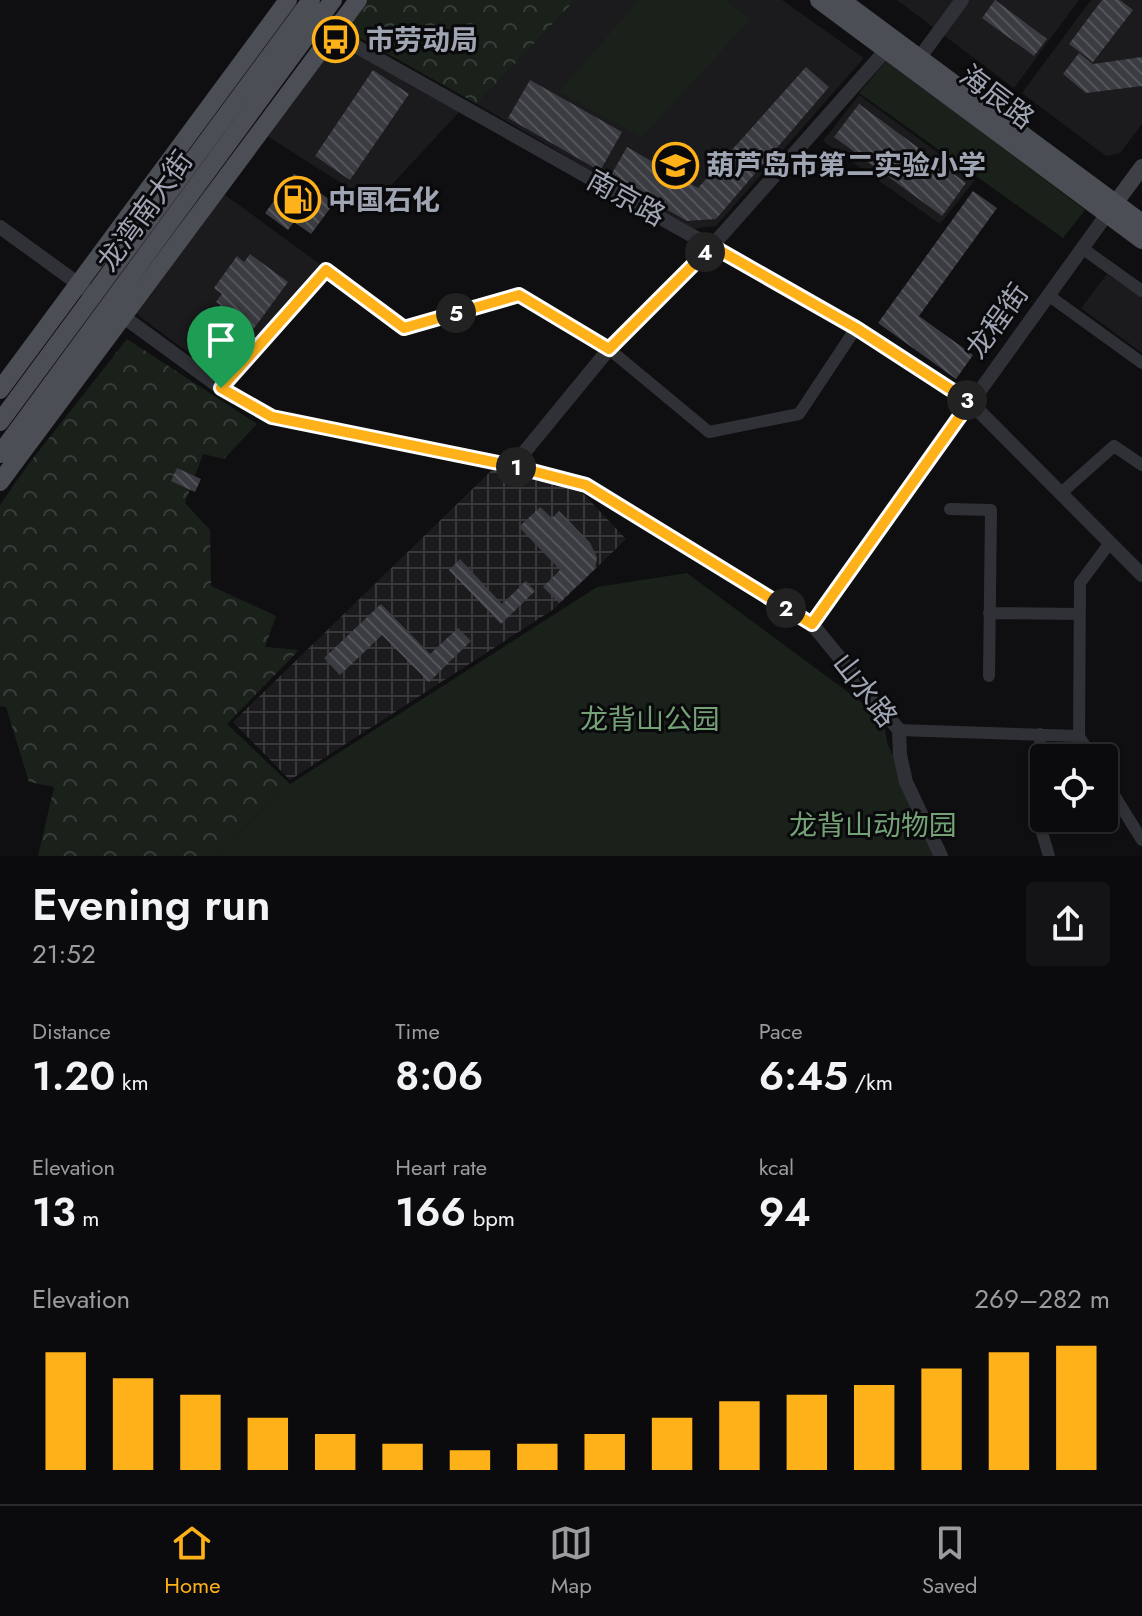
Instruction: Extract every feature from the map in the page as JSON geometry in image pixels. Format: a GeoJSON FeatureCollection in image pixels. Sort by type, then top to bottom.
{"type":"FeatureCollection","features":[{"type":"Feature","properties":{"kind":"main road"},"geometry":{"type":"LineString","coordinates":[[0,390],[86,289],[200,135],[288,0]]}},
{"type":"Feature","properties":{"kind":"main road","name":"龙湾南大街"},"geometry":{"type":"LineString","coordinates":[[200,135],[311,0]]}},
{"type":"Feature","properties":{"kind":"main road","name":"龙湾南大街"},"geometry":{"type":"LineString","coordinates":[[0,454],[116,311],[292,72],[316,23],[333,0]]}},
{"type":"Feature","properties":{"kind":"main road"},"geometry":{"type":"LineString","coordinates":[[292,72],[333,33],[358,0]]}},
{"type":"Feature","properties":{"kind":"main road","name":"海辰路"},"geometry":{"type":"LineString","coordinates":[[819,0],[1111,209],[1142,223]]}},
{"type":"Feature","properties":{"kind":"main road","name":"海辰路"},"geometry":{"type":"LineString","coordinates":[[841,0],[920,57],[1111,209],[1142,240]]}},
{"type":"Feature","properties":{"kind":"main road","name":"龙程街"},"geometry":{"type":"LineString","coordinates":[[1111,209],[1142,167]]}},
{"type":"Feature","properties":{"kind":"main road","name":"龙湾南大街"},"geometry":{"type":"LineString","coordinates":[[0,422],[86,289]]}},
{"type":"Feature","properties":{"kind":"main road"},"geometry":{"type":"LineString","coordinates":[[0,482],[116,311]]}},
{"type":"Feature","properties":{"kind":"street"},"geometry":{"type":"LineString","coordinates":[[920,57],[962,0]]}},
{"type":"Feature","properties":{"kind":"street","name":"南京路"},"geometry":{"type":"LineString","coordinates":[[316,23],[856,328],[970,402],[1142,575]]}},
{"type":"Feature","properties":{"kind":"street"},"geometry":{"type":"LineString","coordinates":[[513,466],[609,349],[712,246],[886,50]]}},
{"type":"Feature","properties":{"kind":"street","name":"龙程街"},"geometry":{"type":"LineString","coordinates":[[812,624],[1111,209]]}},
{"type":"Feature","properties":{"kind":"street","name":"山水路"},"geometry":{"type":"LineString","coordinates":[[0,227],[221,388],[272,417],[513,466],[586,485],[812,624],[899,730],[906,782],[941,856]]}},
{"type":"Feature","properties":{"kind":"street"},"geometry":{"type":"LineString","coordinates":[[1082,248],[1142,291]]}},
{"type":"Feature","properties":{"kind":"street"},"geometry":{"type":"LineString","coordinates":[[221,388],[326,270],[404,328],[519,295],[609,349],[709,432],[799,414],[856,328]]}},
{"type":"Feature","properties":{"kind":"street"},"geometry":{"type":"LineString","coordinates":[[1048,295],[1142,363]]}},
{"type":"Feature","properties":{"kind":"street"},"geometry":{"type":"LineString","coordinates":[[1060,494],[1114,446],[1142,465]]}},
{"type":"Feature","properties":{"kind":"street"},"geometry":{"type":"LineString","coordinates":[[950,509],[991,510],[989,676]]}},
{"type":"Feature","properties":{"kind":"street"},"geometry":{"type":"LineString","coordinates":[[1084,744],[1079,736],[1080,583],[1109,544]]}},
{"type":"Feature","properties":{"kind":"street"},"geometry":{"type":"LineString","coordinates":[[989,613],[1080,614]]}},
{"type":"Feature","properties":{"kind":"street"},"geometry":{"type":"LineString","coordinates":[[899,730],[1079,736]]}},
{"type":"Feature","properties":{"kind":"street"},"geometry":{"type":"LineString","coordinates":[[1040,734],[1041,829],[1049,856]]}},
{"type":"Feature","properties":{"kind":"street"},"geometry":{"type":"LineString","coordinates":[[1118,801],[1142,840]]}},
{"type":"Feature","properties":{"kind":"shaded area","name":"葫芦岛市第二实验小学"},"geometry":{"type":"Polygon","coordinates":[[[575,0],[782,0],[864,58],[716,226],[691,229],[477,104],[575,0]]]}},
{"type":"Feature","properties":{"kind":"shaded area"},"geometry":{"type":"Polygon","coordinates":[[[897,0],[955,0],[934,28],[897,0]]]}},
{"type":"Feature","properties":{"kind":"shaded area"},"geometry":{"type":"Polygon","coordinates":[[[968,0],[1079,0],[1014,88],[942,34],[968,0]]]}},
{"type":"Feature","properties":{"kind":"shaded area"},"geometry":{"type":"Polygon","coordinates":[[[1091,0],[1142,0],[1142,124],[1120,153],[1106,156],[1022,93],[1091,0]]]}},
{"type":"Feature","properties":{"kind":"shaded area"},"geometry":{"type":"Polygon","coordinates":[[[338,42],[460,111],[374,204],[267,136],[338,42]]]}},
{"type":"Feature","properties":{"kind":"shaded area"},"geometry":{"type":"Polygon","coordinates":[[[859,95],[975,180],[940,224],[823,141],[859,95]]]}},
{"type":"Feature","properties":{"kind":"shaded area"},"geometry":{"type":"Polygon","coordinates":[[[224,194],[321,265],[221,377],[135,313],[224,194]]]}},
{"type":"Feature","properties":{"kind":"shaded area"},"geometry":{"type":"Polygon","coordinates":[[[1107,274],[1142,298],[1142,353],[1081,308],[1107,274]]]}},
{"type":"Feature","properties":{"kind":"shaded area"},"geometry":{"type":"Polygon","coordinates":[[[494,468],[578,488],[626,539],[554,609],[290,780],[233,722],[494,468]]]}},
{"type":"Feature","properties":{"kind":"green space"},"geometry":{"type":"Polygon","coordinates":[[[363,0],[575,0],[477,104],[342,28],[363,0]]]}},
{"type":"Feature","properties":{"kind":"green space"},"geometry":{"type":"Polygon","coordinates":[[[639,0],[725,0],[751,19],[642,137],[559,92],[639,0]]]}},
{"type":"Feature","properties":{"kind":"green space"},"geometry":{"type":"Polygon","coordinates":[[[887,60],[1085,210],[1063,238],[859,93],[887,60]]]}},
{"type":"Feature","properties":{"kind":"green space"},"geometry":{"type":"Polygon","coordinates":[[[127,339],[257,424],[224,459],[203,454],[185,503],[210,530],[211,586],[276,616],[265,647],[299,650],[227,724],[290,784],[214,856],[38,856],[54,787],[29,782],[6,707],[0,706],[0,505],[127,339]]]}},
{"type":"Feature","properties":{"kind":"green space","name":"龙背山公园"},"geometry":{"type":"Polygon","coordinates":[[[687,573],[883,718],[887,742],[936,856],[214,856],[290,784],[597,587],[687,573]]]}},
{"type":"Feature","properties":{"kind":"building"},"geometry":{"type":"Polygon","coordinates":[[[995,0],[1047,39],[1034,56],[982,18],[995,0]]]}},
{"type":"Feature","properties":{"kind":"building"},"geometry":{"type":"Polygon","coordinates":[[[1102,0],[1120,0],[1133,10],[1093,62],[1069,44],[1102,0]]]}},
{"type":"Feature","properties":{"kind":"building"},"geometry":{"type":"Polygon","coordinates":[[[1079,53],[1093,64],[1142,57],[1142,86],[1086,93],[1063,74],[1079,53]]]}},
{"type":"Feature","properties":{"kind":"building"},"geometry":{"type":"Polygon","coordinates":[[[806,67],[829,87],[716,219],[687,221],[610,177],[627,147],[698,188],[806,67]]]}},
{"type":"Feature","properties":{"kind":"building"},"geometry":{"type":"Polygon","coordinates":[[[373,70],[409,94],[350,180],[315,156],[373,70]]]}},
{"type":"Feature","properties":{"kind":"building"},"geometry":{"type":"Polygon","coordinates":[[[530,80],[622,132],[600,171],[508,118],[530,80]]]}},
{"type":"Feature","properties":{"kind":"building"},"geometry":{"type":"Polygon","coordinates":[[[859,104],[966,183],[942,216],[834,137],[859,104]]]}},
{"type":"Feature","properties":{"kind":"building"},"geometry":{"type":"Polygon","coordinates":[[[294,174],[334,203],[311,234],[294,222],[288,230],[265,213],[294,174]]]}},
{"type":"Feature","properties":{"kind":"building"},"geometry":{"type":"Polygon","coordinates":[[[973,191],[997,208],[919,316],[973,355],[956,379],[878,323],[973,191]]]}},
{"type":"Feature","properties":{"kind":"building"},"geometry":{"type":"Polygon","coordinates":[[[250,254],[288,282],[241,346],[218,329],[230,312],[216,302],[222,294],[214,288],[237,256],[244,262],[250,254]]]}},
{"type":"Feature","properties":{"kind":"building"},"geometry":{"type":"Polygon","coordinates":[[[177,468],[201,479],[195,492],[171,481],[177,468]]]}},
{"type":"Feature","properties":{"kind":"building"},"geometry":{"type":"Polygon","coordinates":[[[540,507],[552,518],[559,511],[590,543],[597,557],[595,569],[559,603],[543,587],[560,570],[519,527],[540,507]]]}},
{"type":"Feature","properties":{"kind":"building"},"geometry":{"type":"Polygon","coordinates":[[[460,559],[502,604],[526,581],[535,591],[501,624],[449,570],[460,559]]]}},
{"type":"Feature","properties":{"kind":"building"},"geometry":{"type":"Polygon","coordinates":[[[381,604],[430,654],[458,628],[471,641],[429,682],[382,635],[340,675],[324,658],[381,604]]]}},
{"type":"Feature","properties":{"kind":"place","name":"市劳动局"},"geometry":{"type":"Point","coordinates":[335,40]}},
{"type":"Feature","properties":{"kind":"place","name":"葫芦岛市第二实验小学"},"geometry":{"type":"Point","coordinates":[675,165]}},
{"type":"Feature","properties":{"kind":"place","name":"中国石化"},"geometry":{"type":"Point","coordinates":[297,200]}},
{"type":"Feature","properties":{"kind":"route"},"geometry":{"type":"LineString","coordinates":[[712,246],[856,328],[970,402],[812,624],[586,485],[513,466],[272,417],[221,388],[326,270],[404,328],[519,295],[609,349],[712,246]]}},
{"type":"Feature","properties":{"kind":"park label","name":"龙背山动物园"},"geometry":{"type":"Point","coordinates":[873,825]}}]}
